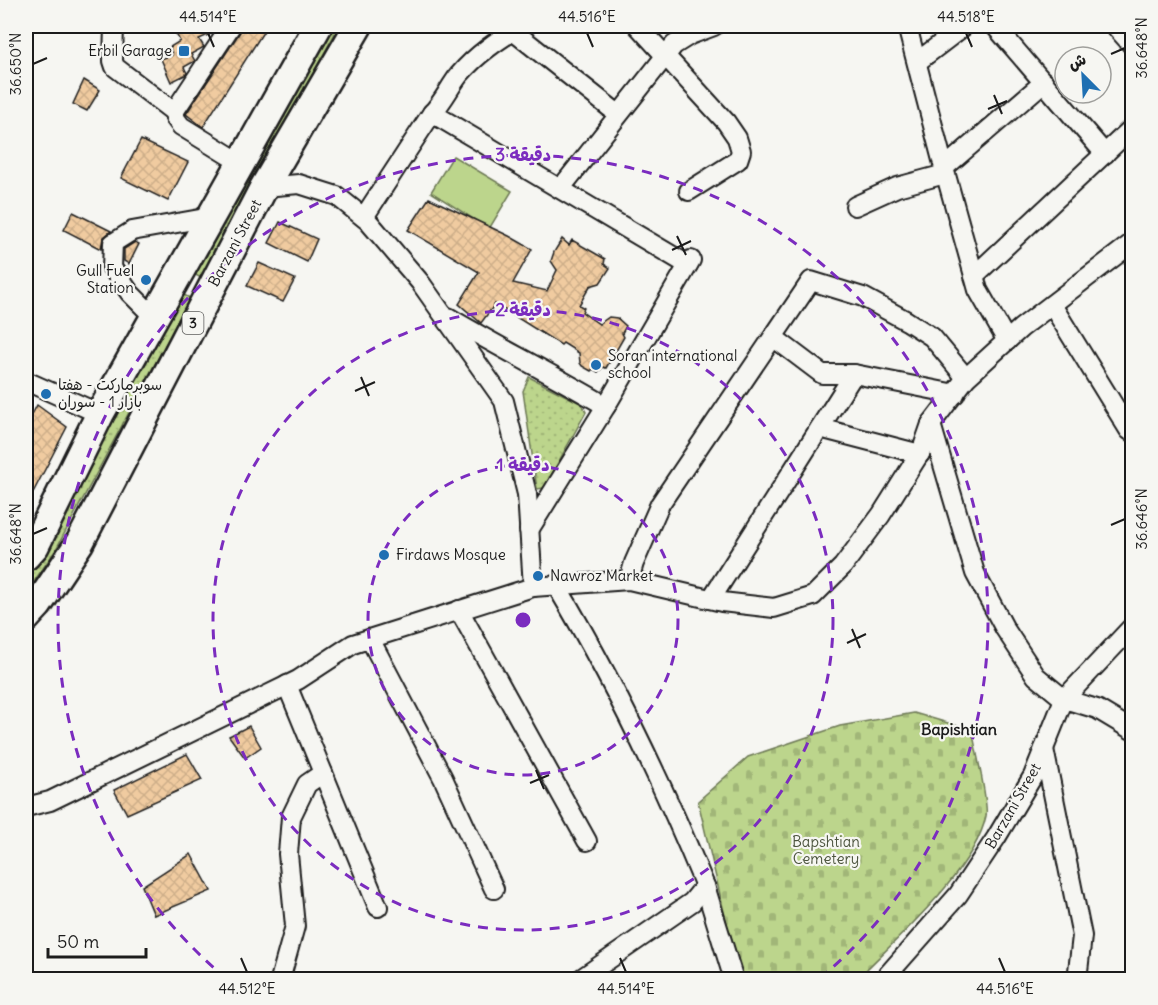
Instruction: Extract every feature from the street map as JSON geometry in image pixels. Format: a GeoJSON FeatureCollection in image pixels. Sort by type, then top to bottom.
{"type":"FeatureCollection","features":[{"type":"Feature","properties":{"kind":"highway","name":"3"},"geometry":{"type":"LineString","coordinates":[[26,556],[35,546],[100,414],[318,26]]}},
{"type":"Feature","properties":{"kind":"highway","name":"Barzani Street"},"geometry":{"type":"LineString","coordinates":[[26,618],[38,605],[80,542],[264,187],[358,26]]}},
{"type":"Feature","properties":{"kind":"highway"},"geometry":{"type":"LineString","coordinates":[[180,273],[183,280],[197,288],[212,285]]}},
{"type":"Feature","properties":{"kind":"street"},"geometry":{"type":"LineString","coordinates":[[114,26],[113,61],[115,66],[174,112],[181,126],[242,163]]}},
{"type":"Feature","properties":{"kind":"street"},"geometry":{"type":"LineString","coordinates":[[174,112],[231,26]]}},
{"type":"Feature","properties":{"kind":"street"},"geometry":{"type":"LineString","coordinates":[[638,26],[726,122],[737,138],[741,151],[738,160],[689,190]]}},
{"type":"Feature","properties":{"kind":"street"},"geometry":{"type":"LineString","coordinates":[[561,188],[674,45],[690,35],[714,26]]}},
{"type":"Feature","properties":{"kind":"street"},"geometry":{"type":"LineString","coordinates":[[908,26],[944,171],[978,290],[1007,341]]}},
{"type":"Feature","properties":{"kind":"street"},"geometry":{"type":"LineString","coordinates":[[917,62],[964,26]]}},
{"type":"Feature","properties":{"kind":"street"},"geometry":{"type":"LineString","coordinates":[[995,26],[1105,154]]}},
{"type":"Feature","properties":{"kind":"street"},"geometry":{"type":"LineString","coordinates":[[1115,26],[1132,45]]}},
{"type":"Feature","properties":{"kind":"street"},"geometry":{"type":"LineString","coordinates":[[364,217],[459,76],[484,49],[517,28],[618,114]]}},
{"type":"Feature","properties":{"kind":"street"},"geometry":{"type":"LineString","coordinates":[[855,206],[897,187],[944,171],[1044,82]]}},
{"type":"Feature","properties":{"kind":"street"},"geometry":{"type":"LineString","coordinates":[[432,113],[690,262],[606,406],[529,530]]}},
{"type":"Feature","properties":{"kind":"street"},"geometry":{"type":"LineString","coordinates":[[974,276],[1132,128]]}},
{"type":"Feature","properties":{"kind":"street"},"geometry":{"type":"LineString","coordinates":[[264,187],[298,184],[337,196],[364,217],[420,282],[504,401],[527,494],[533,587]]}},
{"type":"Feature","properties":{"kind":"street"},"geometry":{"type":"LineString","coordinates":[[155,318],[130,293],[112,268],[113,243],[132,231],[211,217]]}},
{"type":"Feature","properties":{"kind":"street"},"geometry":{"type":"LineString","coordinates":[[26,807],[50,801],[287,685],[353,644],[533,587],[629,580],[711,599],[774,608],[813,596],[843,566],[880,515],[920,454],[932,424],[966,378],[1052,305],[1129,253]]}},
{"type":"Feature","properties":{"kind":"street"},"geometry":{"type":"LineString","coordinates":[[629,580],[660,504],[811,281],[863,297],[908,321],[932,337],[966,378]]}},
{"type":"Feature","properties":{"kind":"street"},"geometry":{"type":"LineString","coordinates":[[1052,305],[1132,432]]}},
{"type":"Feature","properties":{"kind":"street"},"geometry":{"type":"LineString","coordinates":[[441,313],[606,406]]}},
{"type":"Feature","properties":{"kind":"street"},"geometry":{"type":"LineString","coordinates":[[773,337],[822,374],[854,374],[955,394]]}},
{"type":"Feature","properties":{"kind":"street"},"geometry":{"type":"LineString","coordinates":[[711,599],[854,374]]}},
{"type":"Feature","properties":{"kind":"street"},"geometry":{"type":"LineString","coordinates":[[26,381],[100,414]]}},
{"type":"Feature","properties":{"kind":"street"},"geometry":{"type":"LineString","coordinates":[[932,424],[975,573],[1005,629],[1036,676],[1064,699],[1097,709],[1132,730]]}},
{"type":"Feature","properties":{"kind":"street"},"geometry":{"type":"LineString","coordinates":[[820,428],[920,454]]}},
{"type":"Feature","properties":{"kind":"street"},"geometry":{"type":"LineString","coordinates":[[556,585],[589,640],[630,717],[671,805],[705,886],[734,980]]}},
{"type":"Feature","properties":{"kind":"street"},"geometry":{"type":"LineString","coordinates":[[459,610],[587,841]]}},
{"type":"Feature","properties":{"kind":"street","name":"Barzani Street"},"geometry":{"type":"LineString","coordinates":[[883,980],[958,895],[996,838],[1033,776],[1064,699],[1132,627]]}},
{"type":"Feature","properties":{"kind":"street"},"geometry":{"type":"LineString","coordinates":[[370,639],[443,778],[494,889]]}},
{"type":"Feature","properties":{"kind":"street"},"geometry":{"type":"LineString","coordinates":[[287,685],[378,907]]}},
{"type":"Feature","properties":{"kind":"street"},"geometry":{"type":"LineString","coordinates":[[1044,749],[1082,936],[1077,980]]}},
{"type":"Feature","properties":{"kind":"street"},"geometry":{"type":"LineString","coordinates":[[280,980],[295,926],[288,854],[291,817],[307,784],[323,773]]}},
{"type":"Feature","properties":{"kind":"street"},"geometry":{"type":"LineString","coordinates":[[579,980],[692,902],[705,886]]}},
{"type":"Feature","properties":{"kind":"green space"},"geometry":{"type":"Polygon","coordinates":[[[327,26],[339,26],[201,278],[192,273],[327,26]]]}},
{"type":"Feature","properties":{"kind":"green space"},"geometry":{"type":"Polygon","coordinates":[[[453,156],[512,191],[489,229],[431,192],[453,156]]]}},
{"type":"Feature","properties":{"kind":"green space"},"geometry":{"type":"Polygon","coordinates":[[[182,294],[190,298],[55,551],[26,593],[26,573],[46,545],[182,294]]]}},
{"type":"Feature","properties":{"kind":"green space"},"geometry":{"type":"Polygon","coordinates":[[[529,377],[582,404],[586,412],[544,488],[537,489],[523,391],[529,377]]]}},
{"type":"Feature","properties":{"kind":"green space","name":"Bapshtian Cemetery"},"geometry":{"type":"Polygon","coordinates":[[[914,713],[972,730],[984,788],[986,816],[979,836],[968,856],[937,898],[867,969],[860,979],[744,979],[729,933],[698,801],[748,757],[840,726],[914,713]]]}},
{"type":"Feature","properties":{"kind":"building","name":"Erbil Garage"},"geometry":{"type":"Polygon","coordinates":[[[193,26],[206,26],[211,34],[199,39],[204,47],[191,54],[195,61],[184,67],[187,73],[171,82],[161,59],[172,55],[170,47],[180,41],[176,34],[193,26]]]}},
{"type":"Feature","properties":{"kind":"building"},"geometry":{"type":"Polygon","coordinates":[[[242,26],[267,26],[203,127],[186,114],[242,26]]]}},
{"type":"Feature","properties":{"kind":"building"},"geometry":{"type":"Polygon","coordinates":[[[84,80],[100,90],[87,111],[73,104],[84,80]]]}},
{"type":"Feature","properties":{"kind":"building"},"geometry":{"type":"Polygon","coordinates":[[[141,140],[188,162],[168,201],[121,178],[141,140]]]}},
{"type":"Feature","properties":{"kind":"building"},"geometry":{"type":"Polygon","coordinates":[[[429,198],[532,249],[513,283],[547,291],[557,270],[551,261],[562,239],[569,245],[572,240],[605,259],[604,264],[610,268],[600,283],[590,286],[579,305],[584,308],[582,312],[599,324],[609,317],[617,318],[626,326],[622,333],[624,337],[606,368],[603,367],[598,372],[582,366],[579,353],[563,343],[561,345],[495,304],[481,323],[459,304],[479,272],[408,230],[429,198]]]}},
{"type":"Feature","properties":{"kind":"building"},"geometry":{"type":"Polygon","coordinates":[[[73,212],[111,231],[103,238],[101,249],[64,230],[73,212]]]}},
{"type":"Feature","properties":{"kind":"building"},"geometry":{"type":"Polygon","coordinates":[[[280,222],[317,239],[307,262],[269,243],[280,222]]]}},
{"type":"Feature","properties":{"kind":"building"},"geometry":{"type":"Polygon","coordinates":[[[135,242],[139,244],[129,264],[124,261],[124,249],[135,242]]]}},
{"type":"Feature","properties":{"kind":"building"},"geometry":{"type":"Polygon","coordinates":[[[259,263],[295,279],[283,302],[247,286],[259,263]]]}},
{"type":"Feature","properties":{"kind":"building"},"geometry":{"type":"Polygon","coordinates":[[[37,405],[67,427],[26,506],[26,426],[37,405]]]}},
{"type":"Feature","properties":{"kind":"building"},"geometry":{"type":"Polygon","coordinates":[[[249,726],[261,747],[245,758],[229,736],[249,726]]]}},
{"type":"Feature","properties":{"kind":"building"},"geometry":{"type":"Polygon","coordinates":[[[187,754],[202,780],[127,814],[114,790],[187,754]]]}},
{"type":"Feature","properties":{"kind":"building"},"geometry":{"type":"Polygon","coordinates":[[[191,854],[211,891],[154,915],[142,886],[191,854]]]}},
{"type":"Feature","properties":{"kind":"place","name":"Erbil Garage"},"geometry":{"type":"Point","coordinates":[184,51]}},
{"type":"Feature","properties":{"kind":"place","name":"Gull Fuel Station"},"geometry":{"type":"Point","coordinates":[146,280]}},
{"type":"Feature","properties":{"kind":"place","name":"Soran international school"},"geometry":{"type":"Point","coordinates":[596,365]}},
{"type":"Feature","properties":{"kind":"place","name":"سوبرماركت - هفتا بازار 1 - سوران"},"geometry":{"type":"Point","coordinates":[46,394]}},
{"type":"Feature","properties":{"kind":"place","name":"Firdaws Mosque"},"geometry":{"type":"Point","coordinates":[384,555]}},
{"type":"Feature","properties":{"kind":"place","name":"Nawroz Market"},"geometry":{"type":"Point","coordinates":[538,576]}},
{"type":"Feature","properties":{"kind":"district","name":"Bapishtian"},"geometry":{"type":"Point","coordinates":[959,729]}}]}
